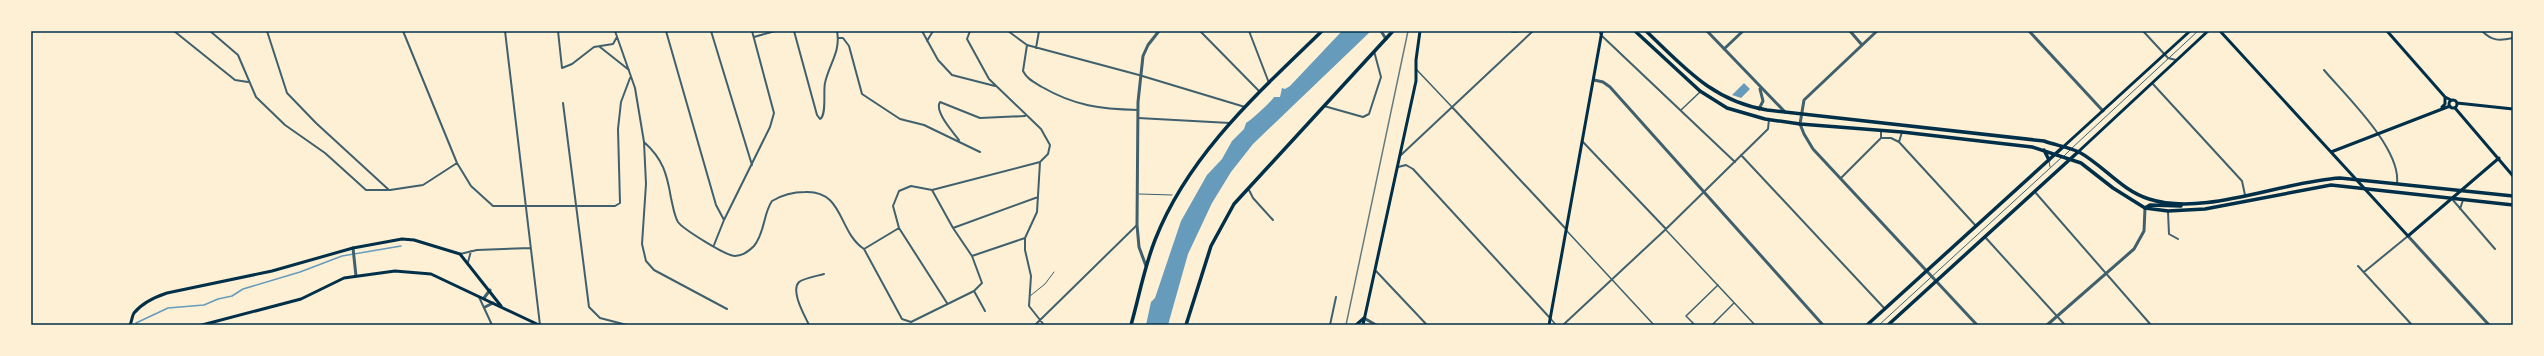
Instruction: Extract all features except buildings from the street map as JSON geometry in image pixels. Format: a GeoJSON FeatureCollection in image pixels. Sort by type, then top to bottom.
{"type":"FeatureCollection","features":[{"type":"Feature","properties":{"kind":"main road"},"geometry":{"type":"LineString","coordinates":[[1131,325],[1146,266],[1155,239],[1176,195],[1201,158],[1230,123],[1322,31]]}},
{"type":"Feature","properties":{"kind":"main road"},"geometry":{"type":"LineString","coordinates":[[1186,325],[1211,246],[1234,204],[1322,106],[1394,31]]}},
{"type":"Feature","properties":{"kind":"main road"},"geometry":{"type":"LineString","coordinates":[[1363,325],[1374,268],[1401,155],[1416,81],[1420,31]]}},
{"type":"Feature","properties":{"kind":"main road"},"geometry":{"type":"LineString","coordinates":[[1512,31],[1517,31]]}},
{"type":"Feature","properties":{"kind":"main road"},"geometry":{"type":"LineString","coordinates":[[1635,31],[1700,91],[1727,108],[1769,119],[1800,124],[1902,132],[2044,150],[2081,163],[2113,188],[2145,208],[2168,211],[2205,209],[2317,187],[2363,187],[2452,199],[2513,205]]}},
{"type":"Feature","properties":{"kind":"main road"},"geometry":{"type":"LineString","coordinates":[[1646,31],[1708,88],[1736,103],[1759,109],[2032,139],[2078,152],[2143,197],[2161,203],[2188,204]]}},
{"type":"Feature","properties":{"kind":"main road"},"geometry":{"type":"LineString","coordinates":[[1867,325],[2190,31]]}},
{"type":"Feature","properties":{"kind":"main road"},"geometry":{"type":"LineString","coordinates":[[1888,325],[2071,159],[2208,31]]}},
{"type":"Feature","properties":{"kind":"main road"},"geometry":{"type":"LineString","coordinates":[[2220,31],[2408,236],[2499,158]]}},
{"type":"Feature","properties":{"kind":"main road"},"geometry":{"type":"LineString","coordinates":[[2387,31],[2445,97],[2457,102],[2513,109]]}},
{"type":"Feature","properties":{"kind":"main road"},"geometry":{"type":"LineString","coordinates":[[1549,325],[1594,80],[1601,32]]}},
{"type":"Feature","properties":{"kind":"main road"},"geometry":{"type":"LineString","coordinates":[[2442,107],[2445,104],[2445,97]]}},
{"type":"Feature","properties":{"kind":"main road"},"geometry":{"type":"LineString","coordinates":[[2450,106],[2451,100]]}},
{"type":"Feature","properties":{"kind":"main road"},"geometry":{"type":"LineString","coordinates":[[2455,108],[2457,102]]}},
{"type":"Feature","properties":{"kind":"main road"},"geometry":{"type":"LineString","coordinates":[[2331,152],[2442,107],[2450,106],[2455,108],[2513,176]]}},
{"type":"Feature","properties":{"kind":"main road"},"geometry":{"type":"LineString","coordinates":[[2044,150],[2049,160]]}},
{"type":"Feature","properties":{"kind":"main road"},"geometry":{"type":"LineString","coordinates":[[2145,208],[2150,205],[2182,206],[2245,195],[2320,179],[2356,180],[2513,196]]}},
{"type":"Feature","properties":{"kind":"main road"},"geometry":{"type":"LineString","coordinates":[[2461,191],[2464,200]]}},
{"type":"Feature","properties":{"kind":"main road"},"geometry":{"type":"LineString","coordinates":[[130,325],[133,314],[138,309],[154,298],[167,293],[272,271],[353,249],[407,240],[460,254],[502,306]]}},
{"type":"Feature","properties":{"kind":"main road"},"geometry":{"type":"LineString","coordinates":[[202,325],[301,299],[336,282],[356,276],[395,271],[431,274],[540,325]]}},
{"type":"Feature","properties":{"kind":"main road"},"geometry":{"type":"LineString","coordinates":[[1356,325],[1364,318]]}},
{"type":"Feature","properties":{"kind":"street"},"geometry":{"type":"LineString","coordinates":[[174,31],[235,80],[248,82]]}},
{"type":"Feature","properties":{"kind":"street"},"geometry":{"type":"LineString","coordinates":[[210,31],[238,55],[248,82],[256,96],[270,111],[302,139],[325,153],[360,187],[371,191],[423,185],[457,162]]}},
{"type":"Feature","properties":{"kind":"street"},"geometry":{"type":"LineString","coordinates":[[267,31],[287,93],[390,190]]}},
{"type":"Feature","properties":{"kind":"street"},"geometry":{"type":"LineString","coordinates":[[403,31],[457,162],[466,180],[488,203],[498,207],[615,206],[620,203],[618,129],[621,102],[630,78],[630,71],[614,31]]}},
{"type":"Feature","properties":{"kind":"street"},"geometry":{"type":"LineString","coordinates":[[505,31],[540,325]]}},
{"type":"Feature","properties":{"kind":"street"},"geometry":{"type":"LineString","coordinates":[[558,31],[562,68],[572,64],[590,50],[613,44],[617,36]]}},
{"type":"Feature","properties":{"kind":"street"},"geometry":{"type":"LineString","coordinates":[[666,31],[716,205],[724,220]]}},
{"type":"Feature","properties":{"kind":"street"},"geometry":{"type":"LineString","coordinates":[[711,31],[752,165]]}},
{"type":"Feature","properties":{"kind":"street"},"geometry":{"type":"LineString","coordinates":[[714,245],[724,220],[770,127],[774,113],[752,31]]}},
{"type":"Feature","properties":{"kind":"street"},"geometry":{"type":"LineString","coordinates":[[754,37],[775,31]]}},
{"type":"Feature","properties":{"kind":"street"},"geometry":{"type":"LineString","coordinates":[[794,31],[818,118],[822,118],[825,82],[838,48],[837,31]]}},
{"type":"Feature","properties":{"kind":"street"},"geometry":{"type":"LineString","coordinates":[[922,31],[938,60],[952,75],[996,87]]}},
{"type":"Feature","properties":{"kind":"street"},"geometry":{"type":"LineString","coordinates":[[927,41],[933,31]]}},
{"type":"Feature","properties":{"kind":"street"},"geometry":{"type":"LineString","coordinates":[[947,303],[899,228],[893,206],[899,191],[911,186],[932,190],[1040,162],[1048,154],[1050,146],[1041,129],[996,87],[979,64],[967,40],[970,31]]}},
{"type":"Feature","properties":{"kind":"street"},"geometry":{"type":"LineString","coordinates":[[1008,31],[1027,45],[1036,48],[1139,75],[1246,107]]}},
{"type":"Feature","properties":{"kind":"street"},"geometry":{"type":"LineString","coordinates":[[1036,48],[1039,31]]}},
{"type":"Feature","properties":{"kind":"street"},"geometry":{"type":"LineString","coordinates":[[1146,266],[1138,247],[1137,225],[1139,75],[1148,45],[1159,31]]}},
{"type":"Feature","properties":{"kind":"street"},"geometry":{"type":"LineString","coordinates":[[1200,31],[1261,93]]}},
{"type":"Feature","properties":{"kind":"street"},"geometry":{"type":"LineString","coordinates":[[1249,31],[1269,84]]}},
{"type":"Feature","properties":{"kind":"street"},"geometry":{"type":"LineString","coordinates":[[1401,155],[1533,31]]}},
{"type":"Feature","properties":{"kind":"street"},"geometry":{"type":"LineString","coordinates":[[1707,31],[1785,112]]}},
{"type":"Feature","properties":{"kind":"street"},"geometry":{"type":"LineString","coordinates":[[1724,49],[1743,31]]}},
{"type":"Feature","properties":{"kind":"street"},"geometry":{"type":"LineString","coordinates":[[1850,31],[1862,45]]}},
{"type":"Feature","properties":{"kind":"street"},"geometry":{"type":"LineString","coordinates":[[1877,31],[1805,98],[1800,124],[1809,144],[1977,325]]}},
{"type":"Feature","properties":{"kind":"street"},"geometry":{"type":"LineString","coordinates":[[2029,31],[2103,111]]}},
{"type":"Feature","properties":{"kind":"street"},"geometry":{"type":"LineString","coordinates":[[2143,31],[2168,58],[2176,60]]}},
{"type":"Feature","properties":{"kind":"street"},"geometry":{"type":"LineString","coordinates":[[2482,31],[2489,38],[2500,41],[2513,38]]}},
{"type":"Feature","properties":{"kind":"street"},"geometry":{"type":"LineString","coordinates":[[1383,32],[1386,40]]}},
{"type":"Feature","properties":{"kind":"street"},"geometry":{"type":"LineString","coordinates":[[1601,32],[1735,162]]}},
{"type":"Feature","properties":{"kind":"street"},"geometry":{"type":"LineString","coordinates":[[838,38],[843,38],[848,46],[862,94],[900,119],[924,125],[960,141]]}},
{"type":"Feature","properties":{"kind":"street"},"geometry":{"type":"LineString","coordinates":[[1027,45],[1023,71],[1031,80],[1063,98],[1079,104],[1098,109],[1138,110]]}},
{"type":"Feature","properties":{"kind":"street"},"geometry":{"type":"LineString","coordinates":[[599,47],[630,71]]}},
{"type":"Feature","properties":{"kind":"street"},"geometry":{"type":"LineString","coordinates":[[1322,106],[1362,117],[1367,115],[1381,77],[1374,51]]}},
{"type":"Feature","properties":{"kind":"street"},"geometry":{"type":"LineString","coordinates":[[1416,69],[1654,325]]}},
{"type":"Feature","properties":{"kind":"street"},"geometry":{"type":"LineString","coordinates":[[2324,70],[2378,132],[2394,164],[2398,176],[2397,184]]}},
{"type":"Feature","properties":{"kind":"street"},"geometry":{"type":"LineString","coordinates":[[630,78],[635,88],[644,142],[646,184],[642,244],[646,261],[654,270],[727,309]]}},
{"type":"Feature","properties":{"kind":"street"},"geometry":{"type":"LineString","coordinates":[[1594,80],[1603,82],[1610,87],[1823,325]]}},
{"type":"Feature","properties":{"kind":"street"},"geometry":{"type":"LineString","coordinates":[[2152,83],[2242,181],[2245,195]]}},
{"type":"Feature","properties":{"kind":"street"},"geometry":{"type":"LineString","coordinates":[[1759,109],[1763,101],[1760,87]]}},
{"type":"Feature","properties":{"kind":"street"},"geometry":{"type":"LineString","coordinates":[[1681,110],[1700,91]]}},
{"type":"Feature","properties":{"kind":"street"},"geometry":{"type":"LineString","coordinates":[[980,152],[968,148],[960,141],[941,113],[938,107],[940,102],[980,118],[1026,116]]}},
{"type":"Feature","properties":{"kind":"street"},"geometry":{"type":"LineString","coordinates":[[563,103],[589,307],[600,318],[627,325]]}},
{"type":"Feature","properties":{"kind":"street"},"geometry":{"type":"LineString","coordinates":[[1138,118],[1230,123]]}},
{"type":"Feature","properties":{"kind":"street"},"geometry":{"type":"LineString","coordinates":[[1563,325],[1666,229],[1768,130],[1769,119]]}},
{"type":"Feature","properties":{"kind":"street"},"geometry":{"type":"LineString","coordinates":[[1880,130],[1881,138]]}},
{"type":"Feature","properties":{"kind":"street"},"geometry":{"type":"LineString","coordinates":[[1899,142],[1902,132]]}},
{"type":"Feature","properties":{"kind":"street"},"geometry":{"type":"LineString","coordinates":[[1842,178],[1881,138],[1891,138],[1899,142],[1976,226]]}},
{"type":"Feature","properties":{"kind":"street"},"geometry":{"type":"LineString","coordinates":[[1582,141],[1755,325]]}},
{"type":"Feature","properties":{"kind":"street"},"geometry":{"type":"LineString","coordinates":[[644,142],[655,152],[666,170],[675,215],[679,223],[684,229],[735,256],[748,251],[759,238],[772,201],[792,193],[814,191],[830,199],[855,241],[864,249],[899,315],[902,319],[911,322],[974,291],[982,283],[972,256],[953,228],[932,190]]}},
{"type":"Feature","properties":{"kind":"street"},"geometry":{"type":"LineString","coordinates":[[1741,155],[1885,309]]}},
{"type":"Feature","properties":{"kind":"street"},"geometry":{"type":"LineString","coordinates":[[1040,162],[1036,212],[1025,238],[1025,250],[1031,276],[1029,296],[1030,310],[1044,325]]}},
{"type":"Feature","properties":{"kind":"street"},"geometry":{"type":"LineString","coordinates":[[1398,167],[1406,165],[1413,169],[1556,325]]}},
{"type":"Feature","properties":{"kind":"street"},"geometry":{"type":"LineString","coordinates":[[1248,187],[1253,198],[1273,220]]}},
{"type":"Feature","properties":{"kind":"street"},"geometry":{"type":"LineString","coordinates":[[2035,192],[2151,325]]}},
{"type":"Feature","properties":{"kind":"street"},"geometry":{"type":"LineString","coordinates":[[953,228],[1038,196]]}},
{"type":"Feature","properties":{"kind":"street"},"geometry":{"type":"LineString","coordinates":[[2452,199],[2495,249]]}},
{"type":"Feature","properties":{"kind":"street"},"geometry":{"type":"LineString","coordinates":[[2460,210],[2464,200]]}},
{"type":"Feature","properties":{"kind":"street"},"geometry":{"type":"LineString","coordinates":[[2047,325],[2105,273],[2128,255],[2139,241],[2144,231],[2145,208]]}},
{"type":"Feature","properties":{"kind":"street"},"geometry":{"type":"LineString","coordinates":[[2168,211],[2169,234],[2178,239]]}},
{"type":"Feature","properties":{"kind":"street"},"geometry":{"type":"LineString","coordinates":[[1035,325],[1137,225]]}},
{"type":"Feature","properties":{"kind":"street"},"geometry":{"type":"LineString","coordinates":[[864,249],[899,228]]}},
{"type":"Feature","properties":{"kind":"street"},"geometry":{"type":"LineString","coordinates":[[1985,236],[2065,325]]}},
{"type":"Feature","properties":{"kind":"street"},"geometry":{"type":"LineString","coordinates":[[2364,272],[2408,236],[2489,325]]}},
{"type":"Feature","properties":{"kind":"street"},"geometry":{"type":"LineString","coordinates":[[972,256],[1025,238]]}},
{"type":"Feature","properties":{"kind":"street"},"geometry":{"type":"LineString","coordinates":[[460,254],[471,251],[530,248]]}},
{"type":"Feature","properties":{"kind":"street"},"geometry":{"type":"LineString","coordinates":[[353,249],[356,276]]}},
{"type":"Feature","properties":{"kind":"street"},"geometry":{"type":"LineString","coordinates":[[468,262],[471,251]]}},
{"type":"Feature","properties":{"kind":"street"},"geometry":{"type":"LineString","coordinates":[[2358,266],[2412,325]]}},
{"type":"Feature","properties":{"kind":"street"},"geometry":{"type":"LineString","coordinates":[[1374,268],[1379,276],[1427,325]]}},
{"type":"Feature","properties":{"kind":"street"},"geometry":{"type":"LineString","coordinates":[[809,325],[797,296],[797,286],[801,281],[824,274]]}},
{"type":"Feature","properties":{"kind":"street"},"geometry":{"type":"LineString","coordinates":[[1693,324],[1686,316],[1718,285]]}},
{"type":"Feature","properties":{"kind":"street"},"geometry":{"type":"LineString","coordinates":[[485,307],[484,298],[490,290]]}},
{"type":"Feature","properties":{"kind":"street"},"geometry":{"type":"LineString","coordinates":[[974,291],[985,311]]}},
{"type":"Feature","properties":{"kind":"street"},"geometry":{"type":"LineString","coordinates":[[477,295],[485,307],[492,325]]}},
{"type":"Feature","properties":{"kind":"street"},"geometry":{"type":"LineString","coordinates":[[1330,325],[1336,297]]}},
{"type":"Feature","properties":{"kind":"street"},"geometry":{"type":"LineString","coordinates":[[485,307],[494,303]]}},
{"type":"Feature","properties":{"kind":"street"},"geometry":{"type":"LineString","coordinates":[[1712,325],[1734,303]]}},
{"type":"Feature","properties":{"kind":"street"},"geometry":{"type":"LineString","coordinates":[[1364,318],[1376,325]]}},
{"type":"Feature","properties":{"kind":"lane"},"geometry":{"type":"LineString","coordinates":[[1879,325],[2198,31]]}},
{"type":"Feature","properties":{"kind":"lane"},"geometry":{"type":"LineString","coordinates":[[2049,160],[2050,168]]}},
{"type":"Feature","properties":{"kind":"lane"},"geometry":{"type":"LineString","coordinates":[[1137,194],[1172,195]]}},
{"type":"Feature","properties":{"kind":"lane"},"geometry":{"type":"LineString","coordinates":[[1029,296],[1045,284],[1054,272]]}},
{"type":"Feature","properties":{"kind":"water"},"geometry":{"type":"Polygon","coordinates":[[[1342,31],[1371,31],[1253,144],[1231,172],[1212,203],[1188,254],[1168,325],[1146,325],[1151,302],[1155,298],[1181,221],[1207,175],[1222,159],[1232,141],[1244,129],[1246,123],[1274,97],[1280,97],[1282,88],[1285,89],[1290,86],[1342,31]]]}},
{"type":"Feature","properties":{"kind":"water"},"geometry":{"type":"Polygon","coordinates":[[[1744,83],[1750,89],[1741,98],[1732,95],[1744,83]]]}},
{"type":"Feature","properties":{"kind":"waterway"},"geometry":{"type":"LineString","coordinates":[[136,323],[168,308],[204,305],[218,299],[232,296],[243,289],[300,272],[342,256],[401,246]]}},
{"type":"Feature","properties":{"kind":"railway"},"geometry":{"type":"LineString","coordinates":[[1346,325],[1408,31]]}}]}
